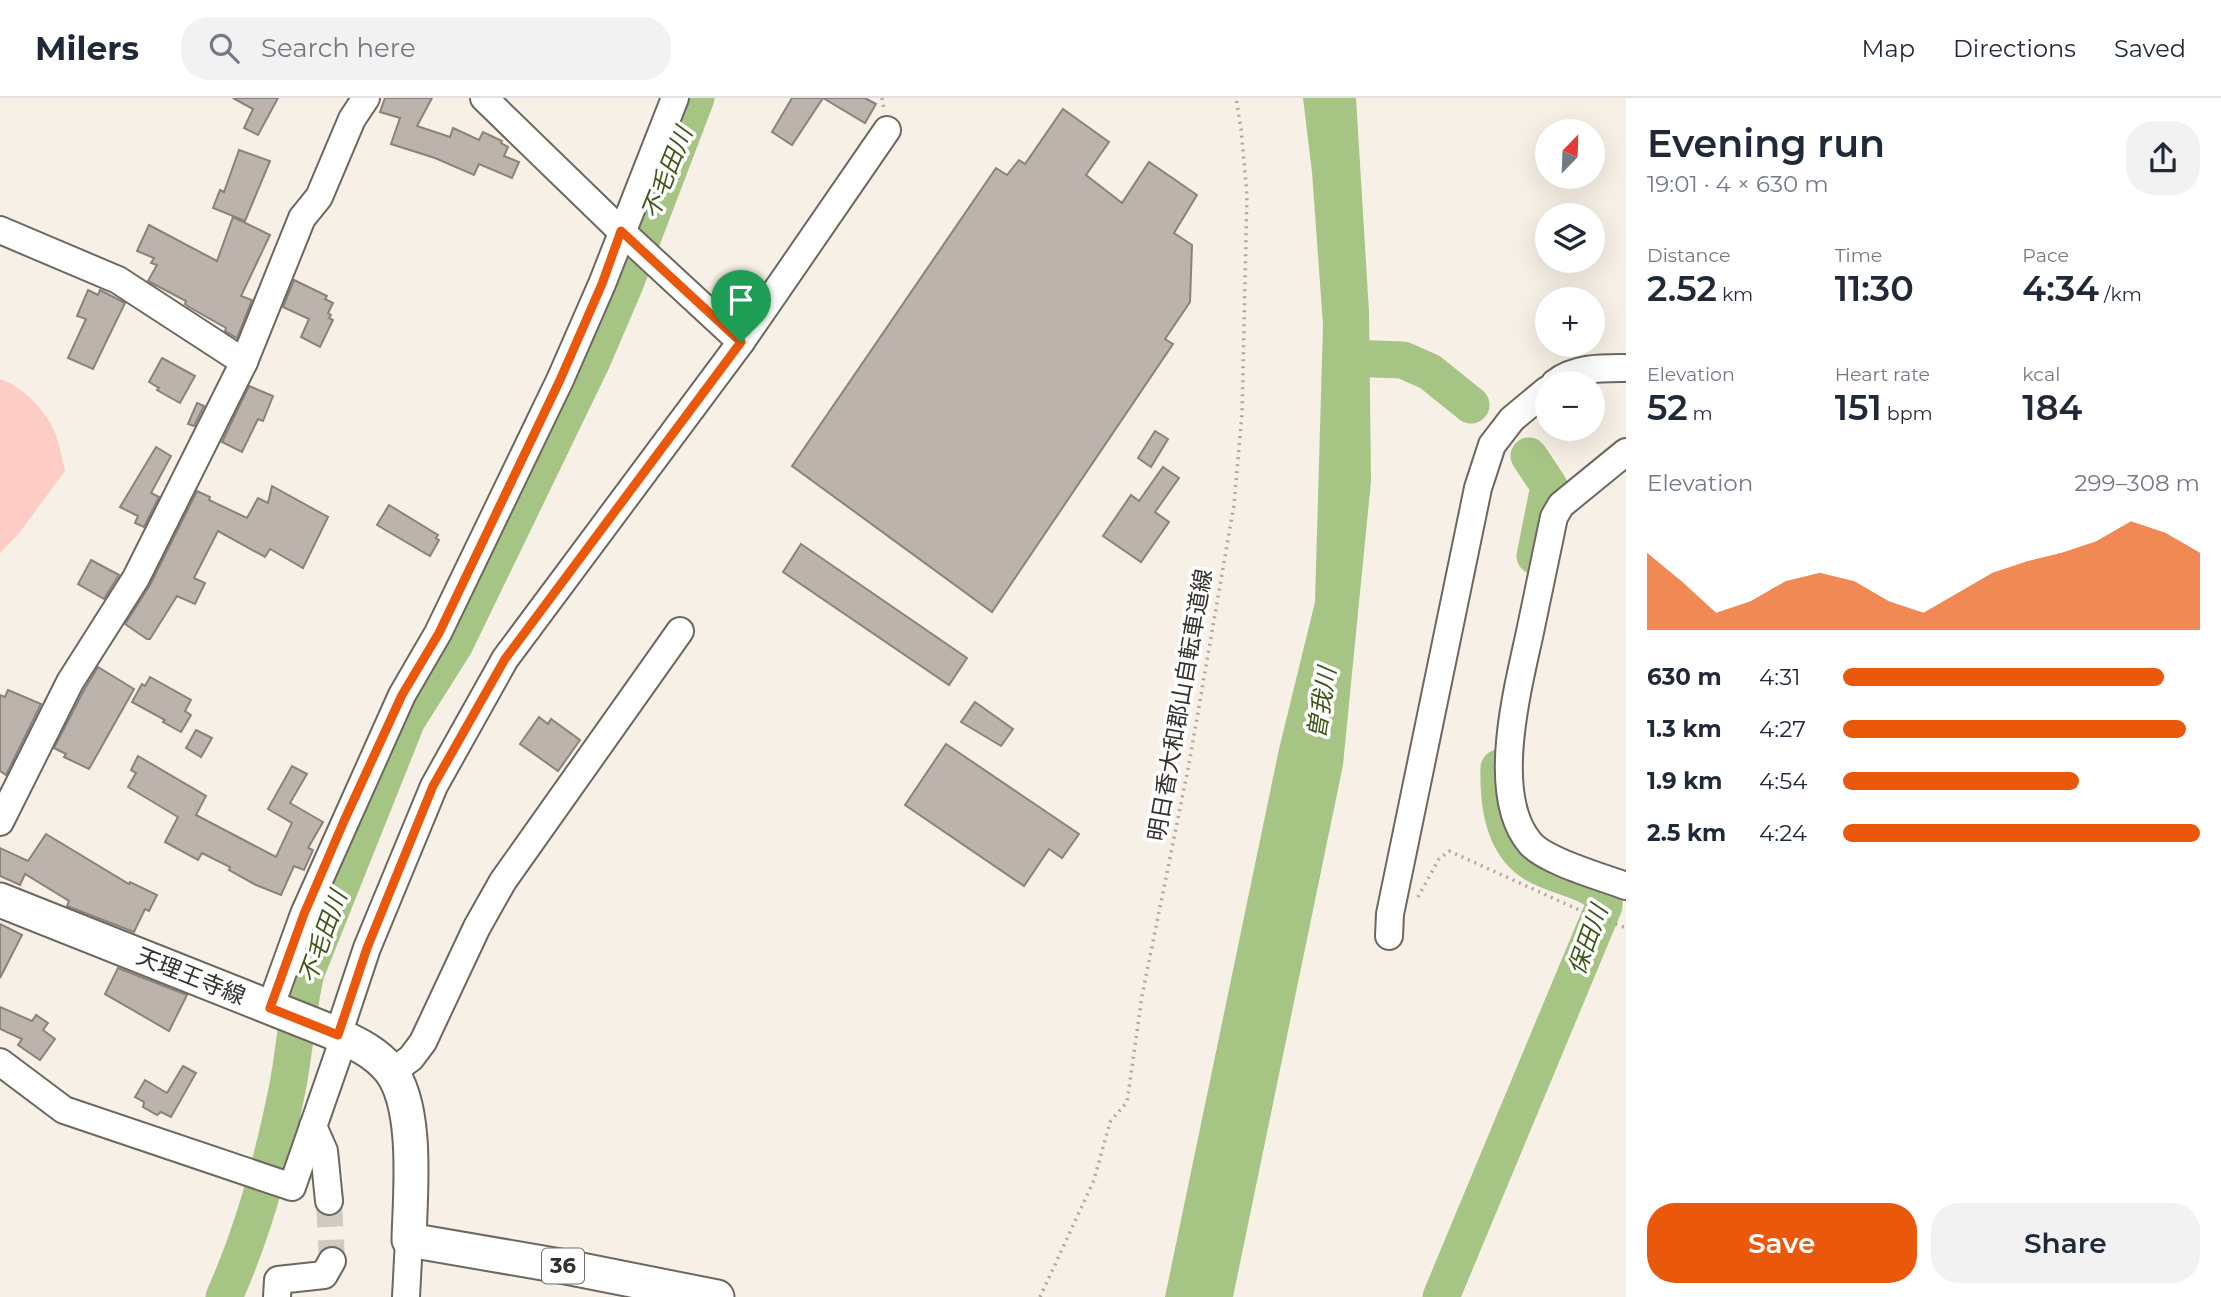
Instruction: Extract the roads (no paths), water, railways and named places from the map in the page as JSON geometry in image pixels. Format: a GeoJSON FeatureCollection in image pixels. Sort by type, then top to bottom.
{"type":"FeatureCollection","features":[{"type":"Feature","properties":{"kind":"main road","name":"天理王寺線"},"geometry":{"type":"LineString","coordinates":[[0,901],[309,1023],[376,1055],[392,1072]]}},
{"type":"Feature","properties":{"kind":"main road"},"geometry":{"type":"LineString","coordinates":[[392,1072],[402,1098],[411,1149],[409,1240]]}},
{"type":"Feature","properties":{"kind":"main road","name":"36"},"geometry":{"type":"LineString","coordinates":[[409,1240],[717,1297]]}},
{"type":"Feature","properties":{"kind":"street"},"geometry":{"type":"LineString","coordinates":[[0,822],[70,682],[136,578],[244,362],[302,218],[319,197],[352,119],[366,98]]}},
{"type":"Feature","properties":{"kind":"street"},"geometry":{"type":"LineString","coordinates":[[484,98],[621,231],[741,342]]}},
{"type":"Feature","properties":{"kind":"street"},"geometry":{"type":"LineString","coordinates":[[0,1062],[64,1110],[292,1187],[313,1126],[304,914],[402,695],[439,633],[560,380],[602,284],[675,98]]}},
{"type":"Feature","properties":{"kind":"street"},"geometry":{"type":"LineString","coordinates":[[309,1023],[367,948],[433,786],[505,659],[741,342],[887,130]]}},
{"type":"Feature","properties":{"kind":"street"},"geometry":{"type":"LineString","coordinates":[[0,230],[118,280],[244,362]]}},
{"type":"Feature","properties":{"kind":"street"},"geometry":{"type":"LineString","coordinates":[[1583,371],[1593,368],[1626,368]]}},
{"type":"Feature","properties":{"kind":"street"},"geometry":{"type":"LineString","coordinates":[[1389,936],[1390,914],[1478,488],[1492,445],[1512,419],[1535,400]]}},
{"type":"Feature","properties":{"kind":"street"},"geometry":{"type":"LineString","coordinates":[[1626,452],[1561,505],[1554,517],[1510,726],[1510,778],[1516,822],[1531,844],[1545,855],[1626,886]]}},
{"type":"Feature","properties":{"kind":"street"},"geometry":{"type":"LineString","coordinates":[[392,1072],[411,1058],[423,1042],[477,927],[503,881],[680,631]]}},
{"type":"Feature","properties":{"kind":"street"},"geometry":{"type":"LineString","coordinates":[[313,1126],[324,1151],[329,1201]]}},
{"type":"Feature","properties":{"kind":"street"},"geometry":{"type":"LineString","coordinates":[[406,1297],[409,1240]]}},
{"type":"Feature","properties":{"kind":"street"},"geometry":{"type":"LineString","coordinates":[[277,1297],[278,1280],[324,1275],[332,1261]]}},
{"type":"Feature","properties":{"kind":"water","name":"曽我川"},"geometry":{"type":"Polygon","coordinates":[[[1303,98],[1356,98],[1369,312],[1371,481],[1343,765],[1233,1297],[1165,1297],[1279,749],[1315,602],[1323,325],[1312,172],[1303,98]]]}},
{"type":"Feature","properties":{"kind":"waterway","name":"不毛田川"},"geometry":{"type":"LineString","coordinates":[[224,1297],[245,1246],[270,1166],[288,1085],[306,973],[407,720],[455,644],[592,361],[625,284],[696,98]]}},
{"type":"Feature","properties":{"kind":"waterway","name":"保田川"},"geometry":{"type":"LineString","coordinates":[[1347,358],[1403,360],[1430,372],[1471,405]]}},
{"type":"Feature","properties":{"kind":"waterway","name":"保田川"},"geometry":{"type":"LineString","coordinates":[[1529,456],[1549,486],[1535,556]]}},
{"type":"Feature","properties":{"kind":"waterway","name":"保田川"},"geometry":{"type":"LineString","coordinates":[[1441,1297],[1604,906],[1604,896],[1596,890],[1535,864],[1516,846],[1505,822],[1499,768]]}},
{"type":"Feature","properties":{"kind":"tunnel"},"geometry":{"type":"LineString","coordinates":[[329,1201],[332,1261]]}}]}
